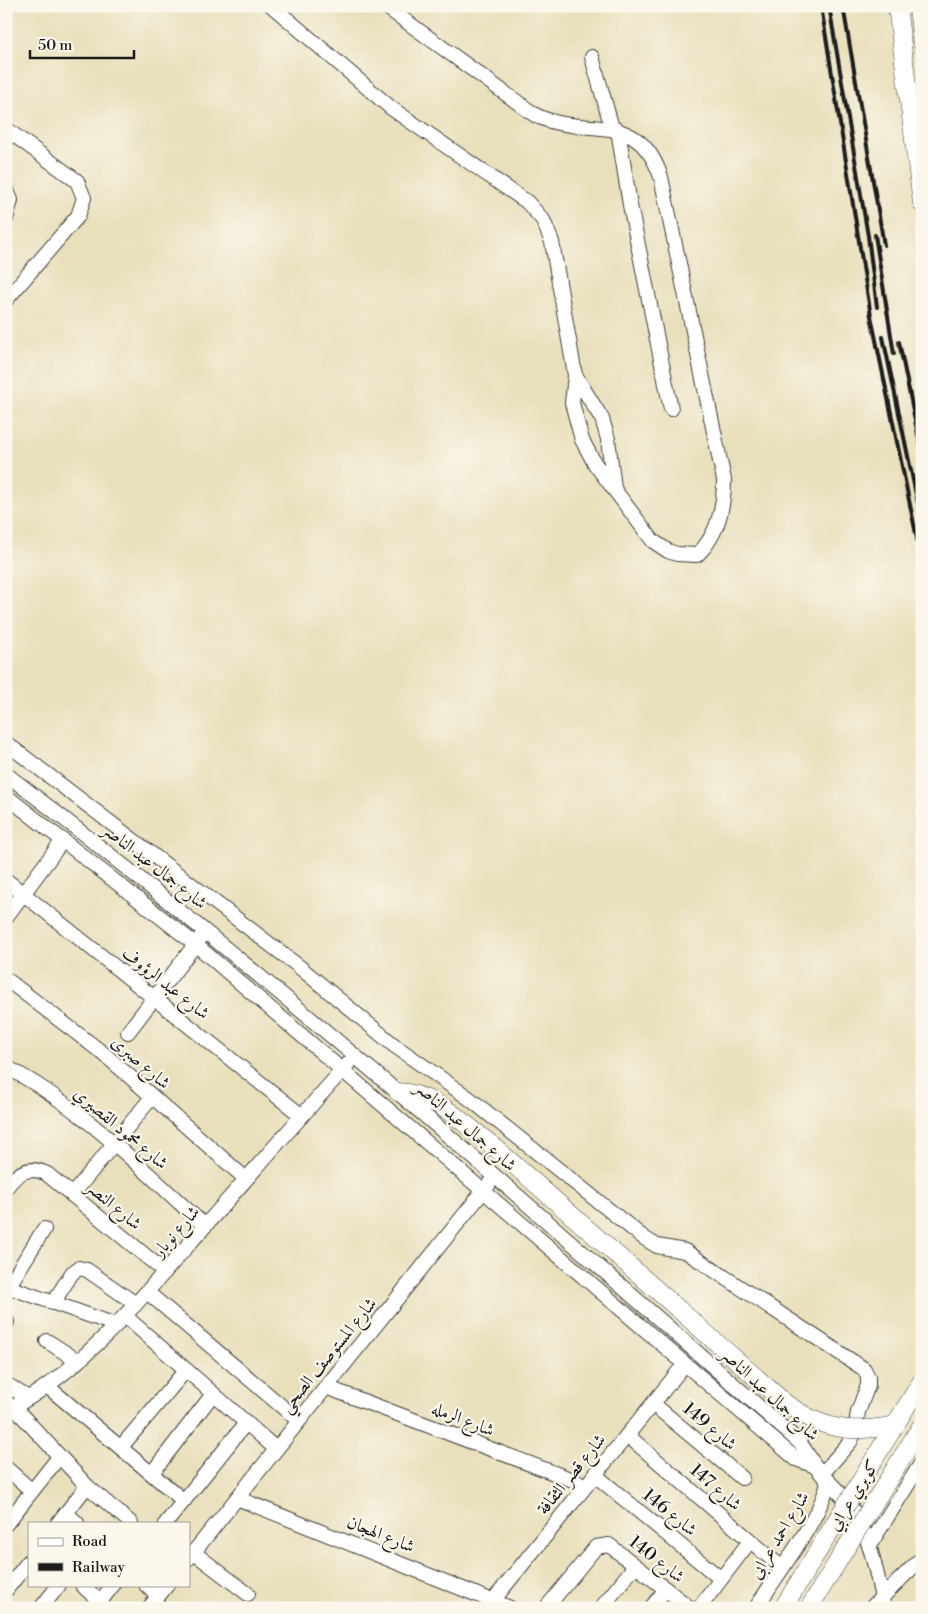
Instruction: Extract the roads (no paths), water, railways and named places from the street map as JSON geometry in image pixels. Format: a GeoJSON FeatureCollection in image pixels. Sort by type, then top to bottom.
{"type":"FeatureCollection","features":[{"type":"Feature","properties":{"kind":"main road"},"geometry":{"type":"LineString","coordinates":[[897,6],[922,202]]}},
{"type":"Feature","properties":{"kind":"main road"},"geometry":{"type":"LineString","coordinates":[[918,6],[922,42]]}},
{"type":"Feature","properties":{"kind":"main road"},"geometry":{"type":"LineString","coordinates":[[398,1092],[425,1096],[493,1146],[798,1412],[825,1426],[848,1430],[896,1425]]}},
{"type":"Feature","properties":{"kind":"main road","name":"كوبري عرابي"},"geometry":{"type":"LineString","coordinates":[[783,1608],[922,1381]]}},
{"type":"Feature","properties":{"kind":"main road","name":"كوبري عرابي"},"geometry":{"type":"LineString","coordinates":[[809,1608],[922,1425]]}},
{"type":"Feature","properties":{"kind":"street"},"geometry":{"type":"LineString","coordinates":[[272,6],[391,108],[527,202],[543,220],[552,242],[575,375],[572,403],[582,440],[595,464],[652,541],[668,551],[684,555],[697,554],[705,547],[718,521],[724,494],[722,467],[661,177],[648,152],[635,139],[615,129],[563,125],[535,115],[385,6]]}},
{"type":"Feature","properties":{"kind":"street"},"geometry":{"type":"LineString","coordinates":[[592,56],[615,129],[671,409]]}},
{"type":"Feature","properties":{"kind":"street"},"geometry":{"type":"LineString","coordinates":[[6,129],[76,182],[84,198],[78,216],[6,300]]}},
{"type":"Feature","properties":{"kind":"street"},"geometry":{"type":"LineString","coordinates":[[6,188],[11,200],[6,219]]}},
{"type":"Feature","properties":{"kind":"street"},"geometry":{"type":"LineString","coordinates":[[575,375],[602,419],[608,439],[614,490]]}},
{"type":"Feature","properties":{"kind":"street"},"geometry":{"type":"LineString","coordinates":[[6,743],[297,965],[395,1046],[470,1099],[644,1238],[657,1246],[685,1251],[864,1369],[869,1381],[858,1412],[855,1432],[850,1442],[822,1473],[846,1500],[869,1546],[882,1602]]}},
{"type":"Feature","properties":{"kind":"street","name":"شارع جمال عبد الناصر"},"geometry":{"type":"LineString","coordinates":[[6,774],[206,930],[496,1175],[799,1442],[822,1473]]}},
{"type":"Feature","properties":{"kind":"street","name":"شارع جمال عبد الناصر"},"geometry":{"type":"LineString","coordinates":[[6,796],[195,944],[684,1365],[796,1459],[822,1473]]}},
{"type":"Feature","properties":{"kind":"street"},"geometry":{"type":"LineString","coordinates":[[6,917],[63,840]]}},
{"type":"Feature","properties":{"kind":"street","name":"شارع عبد الرؤوف"},"geometry":{"type":"LineString","coordinates":[[6,880],[302,1116]]}},
{"type":"Feature","properties":{"kind":"street"},"geometry":{"type":"LineString","coordinates":[[128,1032],[206,930]]}},
{"type":"Feature","properties":{"kind":"street","name":"شارع صبرى"},"geometry":{"type":"LineString","coordinates":[[6,979],[104,1054],[246,1179]]}},
{"type":"Feature","properties":{"kind":"street","name":"شارع نوبار"},"geometry":{"type":"LineString","coordinates":[[10,1409],[47,1386],[78,1361],[120,1321],[355,1056]]}},
{"type":"Feature","properties":{"kind":"street","name":"شارع محمود القصيري"},"geometry":{"type":"LineString","coordinates":[[6,1067],[47,1091],[114,1144],[206,1226]]}},
{"type":"Feature","properties":{"kind":"street"},"geometry":{"type":"LineString","coordinates":[[72,1195],[152,1097]]}},
{"type":"Feature","properties":{"kind":"street","name":"شارع النصر"},"geometry":{"type":"LineString","coordinates":[[8,1181],[27,1170],[38,1170],[47,1174],[165,1272]]}},
{"type":"Feature","properties":{"kind":"street","name":"شارع المستوصف الصحي"},"geometry":{"type":"LineString","coordinates":[[191,1555],[496,1175]]}},
{"type":"Feature","properties":{"kind":"street"},"geometry":{"type":"LineString","coordinates":[[44,1229],[7,1286],[53,1303],[120,1321],[186,1370],[276,1449]]}},
{"type":"Feature","properties":{"kind":"street"},"geometry":{"type":"LineString","coordinates":[[53,1303],[72,1273],[79,1268],[88,1270],[136,1304]]}},
{"type":"Feature","properties":{"kind":"street"},"geometry":{"type":"LineString","coordinates":[[147,1292],[299,1421]]}},
{"type":"Feature","properties":{"kind":"street"},"geometry":{"type":"LineString","coordinates":[[47,1341],[78,1361]]}},
{"type":"Feature","properties":{"kind":"street","name":"شارع قصر الثقافة"},"geometry":{"type":"LineString","coordinates":[[491,1604],[684,1365]]}},
{"type":"Feature","properties":{"kind":"street"},"geometry":{"type":"LineString","coordinates":[[121,1447],[186,1370]]}},
{"type":"Feature","properties":{"kind":"street"},"geometry":{"type":"LineString","coordinates":[[6,1384],[28,1398]]}},
{"type":"Feature","properties":{"kind":"street"},"geometry":{"type":"LineString","coordinates":[[47,1386],[184,1501]]}},
{"type":"Feature","properties":{"kind":"street","name":"شارع الرمله"},"geometry":{"type":"LineString","coordinates":[[326,1387],[591,1480]]}},
{"type":"Feature","properties":{"kind":"street"},"geometry":{"type":"LineString","coordinates":[[152,1473],[213,1394]]}},
{"type":"Feature","properties":{"kind":"street","name":"شارع 149"},"geometry":{"type":"LineString","coordinates":[[653,1404],[742,1478]]}},
{"type":"Feature","properties":{"kind":"street"},"geometry":{"type":"LineString","coordinates":[[10,1409],[87,1486],[130,1522]]}},
{"type":"Feature","properties":{"kind":"street"},"geometry":{"type":"LineString","coordinates":[[167,1522],[246,1423]]}},
{"type":"Feature","properties":{"kind":"street","name":"شارع 147"},"geometry":{"type":"LineString","coordinates":[[627,1435],[781,1567]]}},
{"type":"Feature","properties":{"kind":"street"},"geometry":{"type":"LineString","coordinates":[[6,1524],[59,1457]]}},
{"type":"Feature","properties":{"kind":"street"},"geometry":{"type":"LineString","coordinates":[[869,1546],[922,1462]]}},
{"type":"Feature","properties":{"kind":"street"},"geometry":{"type":"LineString","coordinates":[[6,1468],[32,1491]]}},
{"type":"Feature","properties":{"kind":"street","name":"شارع احمد عرابى"},"geometry":{"type":"LineString","coordinates":[[756,1608],[818,1510],[827,1490],[822,1473]]}},
{"type":"Feature","properties":{"kind":"street","name":"شارع 146"},"geometry":{"type":"LineString","coordinates":[[591,1480],[721,1579]]}},
{"type":"Feature","properties":{"kind":"street"},"geometry":{"type":"LineString","coordinates":[[74,1522],[62,1518],[87,1486]]}},
{"type":"Feature","properties":{"kind":"street","name":"شارع الهجان"},"geometry":{"type":"LineString","coordinates":[[237,1498],[491,1604],[510,1608]]}},
{"type":"Feature","properties":{"kind":"street"},"geometry":{"type":"LineString","coordinates":[[699,1608],[750,1541]]}},
{"type":"Feature","properties":{"kind":"street","name":"شارع 140"},"geometry":{"type":"LineString","coordinates":[[546,1608],[600,1545],[609,1545],[690,1608]]}},
{"type":"Feature","properties":{"kind":"street"},"geometry":{"type":"LineString","coordinates":[[191,1555],[248,1594]]}},
{"type":"Feature","properties":{"kind":"street"},"geometry":{"type":"LineString","coordinates":[[871,1608],[882,1602],[922,1558]]}},
{"type":"Feature","properties":{"kind":"street"},"geometry":{"type":"LineString","coordinates":[[6,1590],[28,1562]]}},
{"type":"Feature","properties":{"kind":"street"},"geometry":{"type":"LineString","coordinates":[[601,1608],[635,1566]]}},
{"type":"Feature","properties":{"kind":"street"},"geometry":{"type":"LineString","coordinates":[[41,1608],[58,1586]]}},
{"type":"Feature","properties":{"kind":"street"},"geometry":{"type":"LineString","coordinates":[[83,1586],[97,1605],[112,1586]]}},
{"type":"Feature","properties":{"kind":"street"},"geometry":{"type":"LineString","coordinates":[[149,1586],[163,1591],[149,1608]]}},
{"type":"Feature","properties":{"kind":"street"},"geometry":{"type":"LineString","coordinates":[[651,1608],[666,1589]]}},
{"type":"Feature","properties":{"kind":"railway"},"geometry":{"type":"LineString","coordinates":[[821,6],[871,316],[922,563]]}},
{"type":"Feature","properties":{"kind":"railway"},"geometry":{"type":"LineString","coordinates":[[829,6],[868,236],[877,307]]}},
{"type":"Feature","properties":{"kind":"railway"},"geometry":{"type":"LineString","coordinates":[[843,6],[884,245]]}},
{"type":"Feature","properties":{"kind":"railway"},"geometry":{"type":"LineString","coordinates":[[875,235],[894,354]]}},
{"type":"Feature","properties":{"kind":"railway"},"geometry":{"type":"LineString","coordinates":[[883,337],[922,523]]}},
{"type":"Feature","properties":{"kind":"railway"},"geometry":{"type":"LineString","coordinates":[[899,342],[922,454]]}}]}
